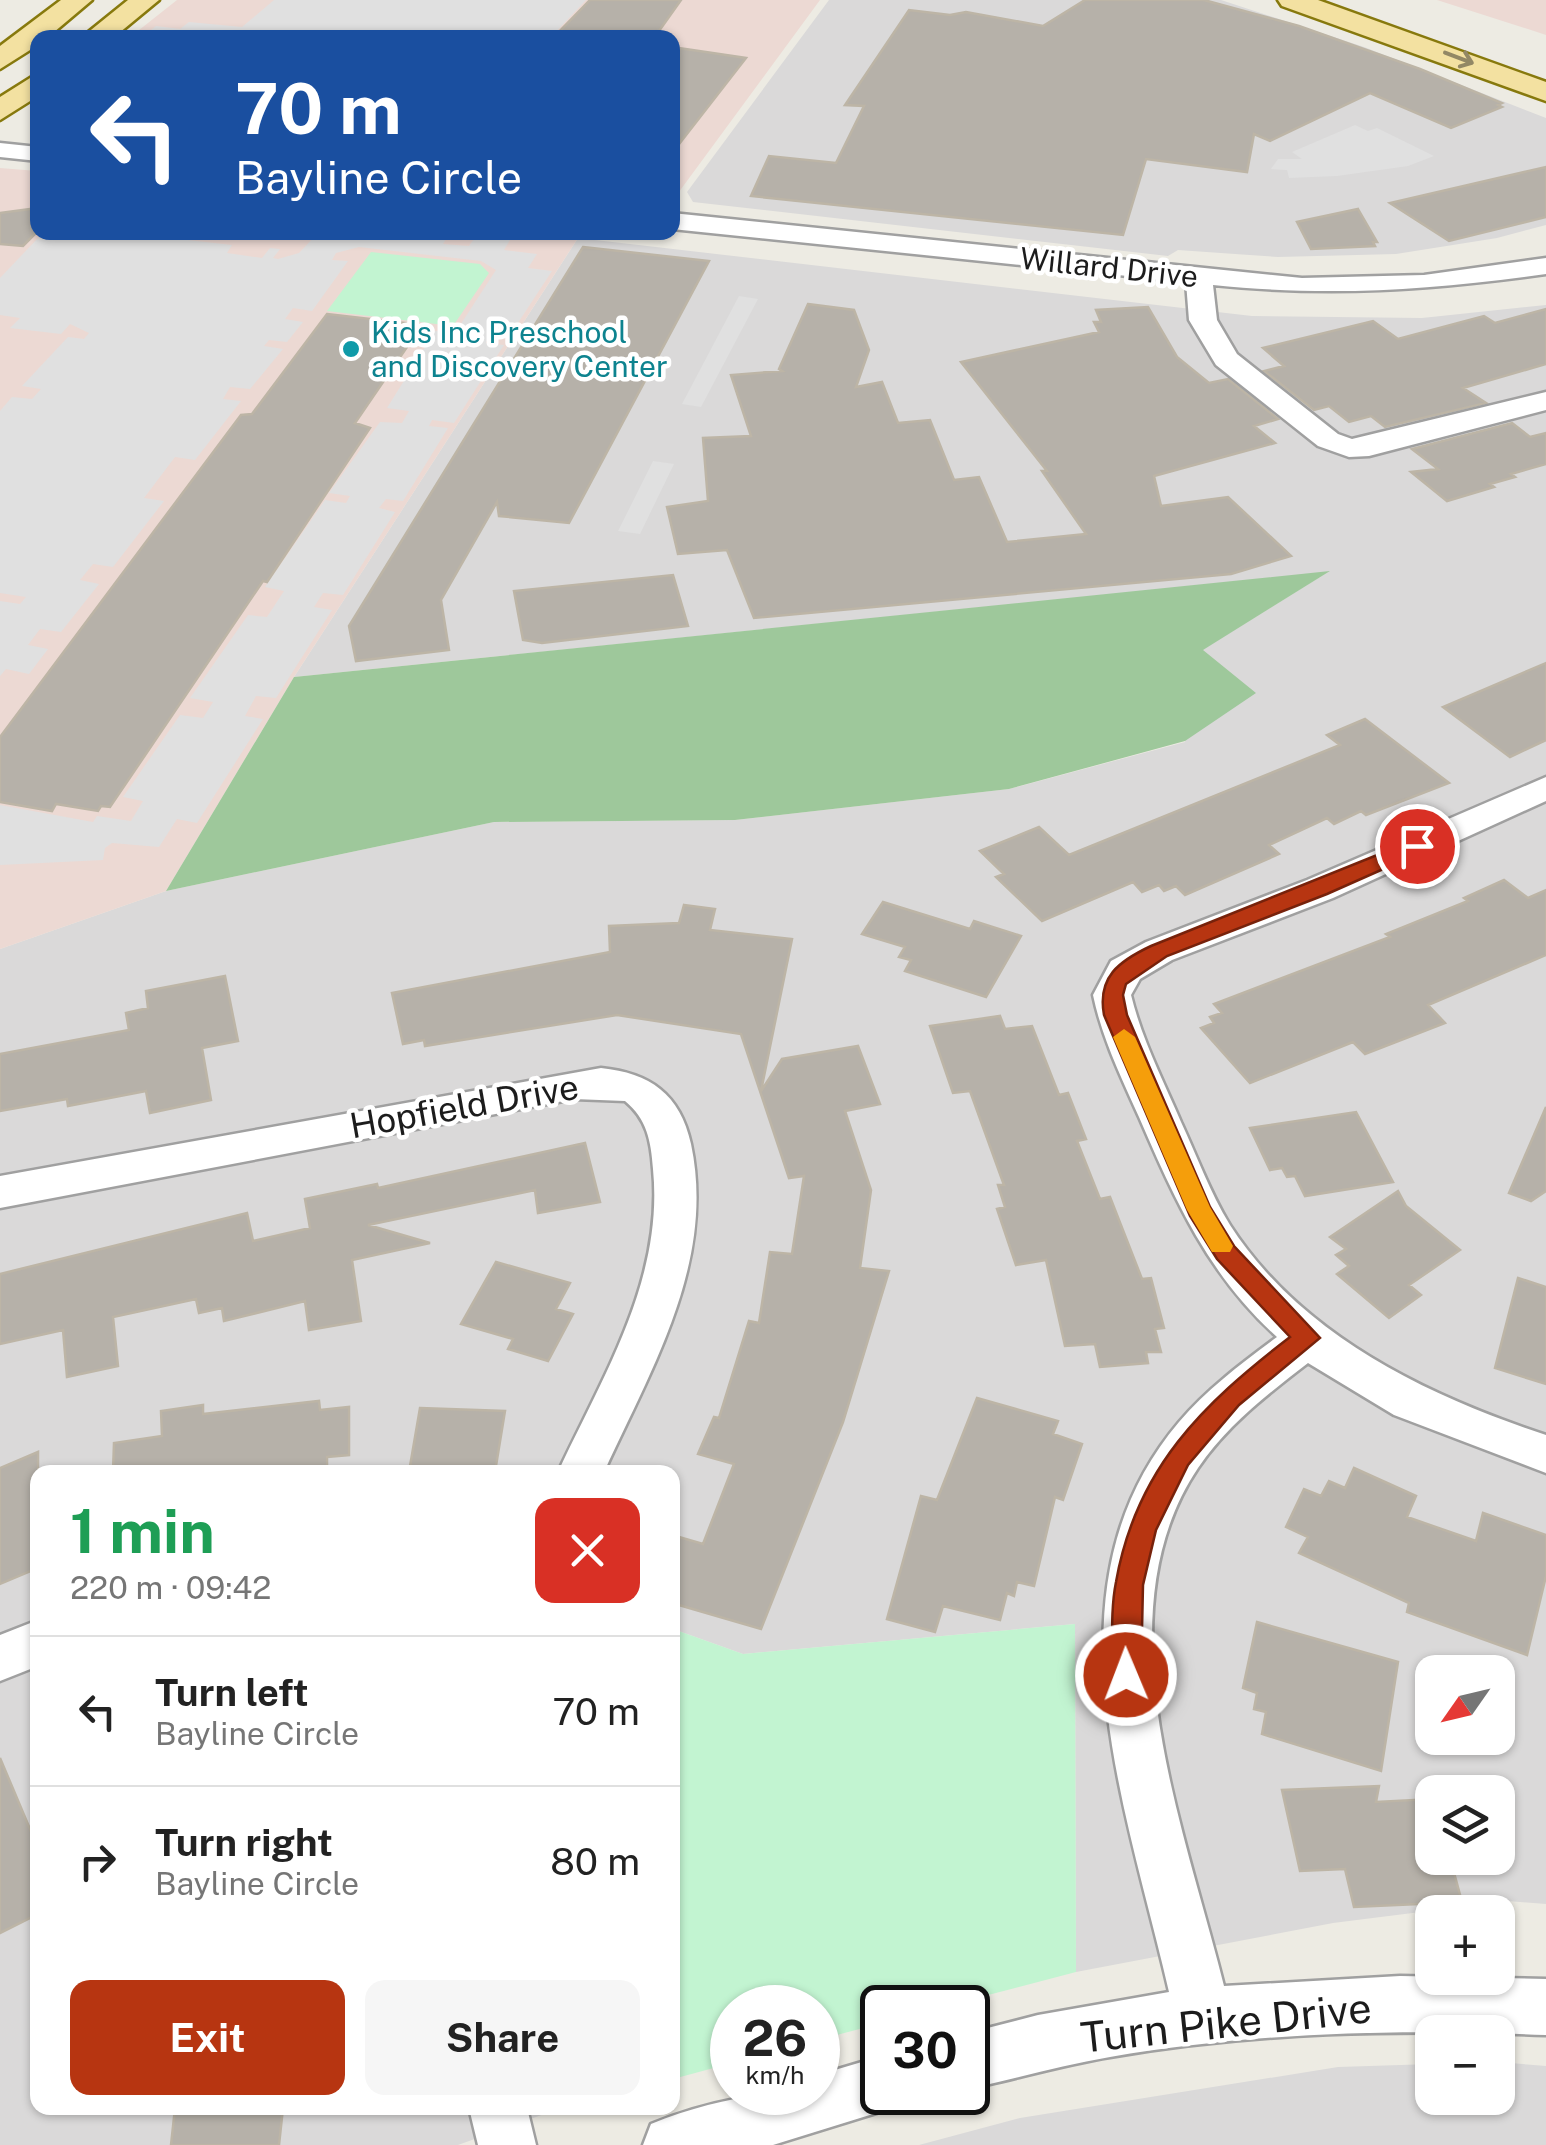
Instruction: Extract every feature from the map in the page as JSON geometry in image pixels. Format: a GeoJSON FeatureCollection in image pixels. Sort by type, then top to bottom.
{"type":"FeatureCollection","features":[{"type":"Feature","properties":{"kind":"main road"},"geometry":{"type":"LineString","coordinates":[[39,30],[78,0]]}},
{"type":"Feature","properties":{"kind":"main road"},"geometry":{"type":"LineString","coordinates":[[1292,0],[1546,92]]}},
{"type":"Feature","properties":{"kind":"main road"},"geometry":{"type":"LineString","coordinates":[[1368,0],[1546,64]]}},
{"type":"Feature","properties":{"kind":"main road"},"geometry":{"type":"LineString","coordinates":[[104,30],[134,2]]}},
{"type":"Feature","properties":{"kind":"main road"},"geometry":{"type":"LineString","coordinates":[[0,60],[30,37]]}},
{"type":"Feature","properties":{"kind":"main road"},"geometry":{"type":"LineString","coordinates":[[0,111],[30,88]]}},
{"type":"Feature","properties":{"kind":"street"},"geometry":{"type":"LineString","coordinates":[[0,150],[30,153]]}},
{"type":"Feature","properties":{"kind":"street","name":"Willard Drive"},"geometry":{"type":"LineString","coordinates":[[680,222],[1302,286],[1382,285],[1546,266]]}},
{"type":"Feature","properties":{"kind":"street"},"geometry":{"type":"LineString","coordinates":[[1199,277],[1203,320],[1226,359],[1340,446],[1369,448],[1546,402]]}},
{"type":"Feature","properties":{"kind":"street"},"geometry":{"type":"LineString","coordinates":[[1546,788],[1320,890],[1138,961],[1116,980],[1112,995],[1116,1015],[1199,1210],[1250,1281],[1308,1338],[1368,1380],[1427,1411],[1546,1454]]}},
{"type":"Feature","properties":{"kind":"street","name":"Hopfield Drive"},"geometry":{"type":"LineString","coordinates":[[0,1192],[574,1084],[635,1087],[652,1098],[670,1130],[677,1206],[671,1257],[655,1308],[584,1465]]}},
{"type":"Feature","properties":{"kind":"street"},"geometry":{"type":"LineString","coordinates":[[1203,2016],[1128,1706],[1124,1644],[1129,1585],[1143,1530],[1178,1458],[1230,1398],[1308,1338]]}},
{"type":"Feature","properties":{"kind":"street"},"geometry":{"type":"LineString","coordinates":[[0,1659],[30,1646]]}},
{"type":"Feature","properties":{"kind":"street","name":"Turn Pike Drive"},"geometry":{"type":"LineString","coordinates":[[990,2056],[1114,2028],[1338,2004],[1546,2008]]}},
{"type":"Feature","properties":{"kind":"street"},"geometry":{"type":"LineString","coordinates":[[672,2145],[860,2091]]}},
{"type":"Feature","properties":{"kind":"street"},"geometry":{"type":"LineString","coordinates":[[500,2115],[507,2145]]}},
{"type":"Feature","properties":{"kind":"shaded area"},"geometry":{"type":"Polygon","coordinates":[[[177,0],[820,0],[680,190],[680,30],[139,30],[177,0]]]}},
{"type":"Feature","properties":{"kind":"shaded area"},"geometry":{"type":"Polygon","coordinates":[[[274,0],[586,0],[558,30],[151,30],[156,26],[180,29],[189,22],[242,27],[274,0]]]}},
{"type":"Feature","properties":{"kind":"shaded area"},"geometry":{"type":"Polygon","coordinates":[[[829,0],[1221,0],[1364,47],[1546,118],[1546,225],[1497,238],[1396,254],[1278,257],[1178,250],[1168,256],[693,202],[687,192],[829,0]]]}},
{"type":"Feature","properties":{"kind":"shaded area"},"geometry":{"type":"Polygon","coordinates":[[[1437,0],[1546,0],[1546,35],[1534,31],[1437,0]]]}},
{"type":"Feature","properties":{"kind":"shaded area"},"geometry":{"type":"Polygon","coordinates":[[[1355,125],[1368,131],[1377,128],[1434,156],[1408,166],[1337,176],[1289,178],[1287,170],[1271,169],[1278,159],[1302,159],[1292,152],[1355,125]]]}},
{"type":"Feature","properties":{"kind":"shaded area"},"geometry":{"type":"Polygon","coordinates":[[[0,168],[30,170],[30,240],[577,240],[294,677],[166,891],[0,949],[0,168]]]}},
{"type":"Feature","properties":{"kind":"shaded area"},"geometry":{"type":"Polygon","coordinates":[[[36,240],[188,240],[232,245],[227,253],[262,258],[270,248],[280,249],[273,258],[278,259],[299,253],[311,240],[445,240],[443,244],[469,246],[473,240],[510,240],[504,250],[537,254],[528,268],[552,271],[508,338],[489,336],[486,343],[504,345],[454,423],[432,420],[429,426],[448,428],[403,501],[386,499],[379,508],[395,512],[343,595],[323,593],[314,607],[332,610],[276,698],[256,696],[245,716],[263,719],[197,823],[177,819],[159,847],[112,843],[105,848],[103,860],[0,865],[0,805],[93,822],[97,816],[131,821],[143,801],[123,797],[180,715],[203,718],[213,702],[190,698],[248,615],[267,617],[284,591],[265,587],[325,500],[346,503],[350,496],[329,493],[380,422],[402,423],[409,411],[387,408],[435,331],[455,333],[496,270],[481,261],[359,247],[336,253],[332,260],[348,261],[312,311],[293,308],[285,319],[303,322],[287,342],[269,340],[264,346],[283,349],[250,389],[230,387],[223,399],[241,401],[195,460],[175,457],[144,498],[164,501],[113,567],[93,564],[80,580],[99,584],[61,632],[40,629],[28,645],[48,649],[29,674],[6,669],[0,676],[0,601],[20,604],[26,597],[0,593],[0,411],[12,397],[32,399],[41,389],[22,386],[68,337],[84,339],[89,333],[70,324],[61,334],[10,328],[20,318],[0,315],[0,278],[36,240]]]}},
{"type":"Feature","properties":{"kind":"shaded area"},"geometry":{"type":"Polygon","coordinates":[[[577,240],[1252,316],[1422,318],[1546,305],[1546,1904],[1515,1902],[1515,1895],[1415,1895],[1415,1913],[1333,1923],[1076,1972],[1075,1624],[743,1654],[680,1632],[680,1465],[30,1465],[30,2115],[542,2115],[458,2145],[0,2145],[0,949],[166,891],[494,822],[735,820],[1009,789],[1185,742],[1202,650],[1328,572],[294,677],[577,240]]]}},
{"type":"Feature","properties":{"kind":"shaded area"},"geometry":{"type":"Polygon","coordinates":[[[739,296],[758,299],[701,407],[682,404],[739,296]]]}},
{"type":"Feature","properties":{"kind":"shaded area"},"geometry":{"type":"Polygon","coordinates":[[[653,461],[674,464],[640,534],[618,531],[653,461]]]}},
{"type":"Feature","properties":{"kind":"shaded area"},"geometry":{"type":"Polygon","coordinates":[[[1515,2063],[1546,2066],[1546,2145],[919,2145],[1020,2118],[1338,2067],[1415,2065],[1415,2115],[1515,2115],[1515,2063]]]}},
{"type":"Feature","properties":{"kind":"green space"},"geometry":{"type":"Polygon","coordinates":[[[371,252],[480,264],[489,273],[453,326],[327,311],[371,252]]]}},
{"type":"Feature","properties":{"kind":"green space"},"geometry":{"type":"Polygon","coordinates":[[[1330,571],[1203,650],[1256,693],[1185,741],[1009,789],[735,820],[494,822],[166,891],[294,677],[1330,571]]]}},
{"type":"Feature","properties":{"kind":"green space"},"geometry":{"type":"Polygon","coordinates":[[[1075,1624],[1076,1972],[990,1994],[990,1985],[860,1985],[860,2029],[840,2034],[840,1985],[710,1985],[710,2069],[680,2077],[680,1632],[743,1654],[1075,1624]]]}},
{"type":"Feature","properties":{"kind":"building"},"geometry":{"type":"Polygon","coordinates":[[[590,0],[681,0],[660,30],[561,30],[590,0]]]}},
{"type":"Feature","properties":{"kind":"building"},"geometry":{"type":"Polygon","coordinates":[[[1085,0],[1204,0],[1299,26],[1420,69],[1502,103],[1498,105],[1502,107],[1451,128],[1370,93],[1270,141],[1254,134],[1247,172],[1146,159],[1123,235],[751,196],[769,156],[836,163],[864,106],[845,105],[909,10],[950,15],[966,12],[1043,26],[1085,0]]]}},
{"type":"Feature","properties":{"kind":"building"},"geometry":{"type":"Polygon","coordinates":[[[680,48],[746,58],[680,143],[680,48]]]}},
{"type":"Feature","properties":{"kind":"building"},"geometry":{"type":"Polygon","coordinates":[[[1546,167],[1546,217],[1449,241],[1390,203],[1546,167]]]}},
{"type":"Feature","properties":{"kind":"building"},"geometry":{"type":"Polygon","coordinates":[[[30,209],[30,239],[23,246],[0,244],[0,213],[30,209]]]}},
{"type":"Feature","properties":{"kind":"building"},"geometry":{"type":"Polygon","coordinates":[[[1358,209],[1377,242],[1373,242],[1375,246],[1311,249],[1297,222],[1358,209]]]}},
{"type":"Feature","properties":{"kind":"building"},"geometry":{"type":"Polygon","coordinates":[[[583,247],[709,261],[569,523],[499,516],[497,502],[441,600],[449,650],[356,661],[349,626],[583,247]]]}},
{"type":"Feature","properties":{"kind":"building"},"geometry":{"type":"Polygon","coordinates":[[[808,304],[854,310],[869,350],[856,387],[882,382],[898,423],[930,420],[954,480],[979,477],[1007,542],[1086,534],[1042,471],[1047,471],[961,362],[1099,332],[1094,322],[1101,322],[1096,310],[1148,307],[1177,357],[1209,383],[1228,379],[1278,419],[1254,426],[1275,443],[1154,476],[1161,506],[1228,497],[1291,556],[1231,574],[754,618],[727,550],[678,554],[667,507],[708,501],[703,438],[751,436],[731,375],[782,371],[779,369],[808,304]]]}},
{"type":"Feature","properties":{"kind":"building"},"geometry":{"type":"Polygon","coordinates":[[[1546,309],[1546,364],[1463,388],[1486,403],[1385,427],[1371,416],[1349,422],[1329,406],[1314,410],[1264,371],[1284,366],[1263,348],[1373,321],[1398,339],[1484,316],[1495,323],[1546,309]]]}},
{"type":"Feature","properties":{"kind":"building"},"geometry":{"type":"Polygon","coordinates":[[[327,314],[422,325],[355,423],[370,428],[267,582],[263,581],[110,807],[101,806],[98,811],[56,804],[52,811],[0,802],[0,737],[241,415],[252,414],[327,314]]]}},
{"type":"Feature","properties":{"kind":"building"},"geometry":{"type":"Polygon","coordinates":[[[1512,423],[1530,437],[1546,433],[1546,464],[1511,474],[1515,477],[1490,484],[1494,487],[1447,501],[1411,472],[1438,469],[1412,449],[1512,423]]]}},
{"type":"Feature","properties":{"kind":"building"},"geometry":{"type":"Polygon","coordinates":[[[673,575],[688,626],[542,643],[523,640],[514,591],[673,575]]]}},
{"type":"Feature","properties":{"kind":"building"},"geometry":{"type":"Polygon","coordinates":[[[1546,663],[1546,740],[1510,757],[1443,707],[1546,663]]]}},
{"type":"Feature","properties":{"kind":"building"},"geometry":{"type":"Polygon","coordinates":[[[1365,719],[1449,783],[1366,815],[1361,811],[1334,824],[1327,818],[1269,845],[1279,854],[1185,895],[1176,886],[1164,891],[1159,885],[1142,892],[1133,882],[1042,921],[996,877],[1004,874],[980,851],[1039,827],[1069,855],[1340,745],[1327,735],[1365,719]]]}},
{"type":"Feature","properties":{"kind":"building"},"geometry":{"type":"Polygon","coordinates":[[[1504,880],[1528,898],[1546,890],[1546,955],[1428,1005],[1445,1023],[1365,1054],[1353,1042],[1250,1083],[1201,1028],[1214,1023],[1210,1017],[1222,1013],[1214,1004],[1390,937],[1386,934],[1468,901],[1464,898],[1504,880]]]}},
{"type":"Feature","properties":{"kind":"building"},"geometry":{"type":"Polygon","coordinates":[[[883,902],[970,929],[974,921],[1021,936],[986,997],[905,971],[911,960],[899,957],[905,947],[862,934],[883,902]]]}},
{"type":"Feature","properties":{"kind":"building"},"geometry":{"type":"Polygon","coordinates":[[[684,905],[715,909],[710,930],[792,939],[761,1091],[782,1059],[858,1046],[880,1104],[845,1111],[871,1190],[860,1268],[889,1271],[843,1422],[761,1629],[680,1605],[680,1537],[703,1544],[734,1464],[698,1454],[714,1417],[719,1418],[749,1321],[759,1323],[770,1252],[792,1254],[804,1176],[789,1178],[741,1034],[617,1015],[425,1046],[424,1040],[403,1044],[392,993],[610,952],[609,926],[679,923],[684,905]]]}},
{"type":"Feature","properties":{"kind":"building"},"geometry":{"type":"Polygon","coordinates":[[[225,976],[238,1041],[202,1048],[211,1100],[150,1113],[146,1091],[68,1106],[67,1099],[0,1111],[0,1054],[129,1030],[126,1013],[148,1008],[146,991],[225,976]]]}},
{"type":"Feature","properties":{"kind":"building"},"geometry":{"type":"Polygon","coordinates":[[[1000,1016],[1005,1029],[1032,1026],[1059,1095],[1068,1093],[1086,1139],[1077,1141],[1100,1199],[1110,1197],[1142,1279],[1151,1278],[1164,1328],[1155,1329],[1161,1352],[1146,1352],[1148,1363],[1100,1367],[1095,1344],[1065,1346],[1046,1260],[1016,1265],[997,1209],[1005,1207],[998,1185],[1004,1185],[970,1091],[953,1093],[930,1026],[1000,1016]]]}},
{"type":"Feature","properties":{"kind":"building"},"geometry":{"type":"Polygon","coordinates":[[[1546,1107],[1546,1191],[1531,1201],[1509,1193],[1546,1107]]]}},
{"type":"Feature","properties":{"kind":"building"},"geometry":{"type":"Polygon","coordinates":[[[1356,1112],[1393,1182],[1305,1196],[1295,1176],[1287,1177],[1282,1168],[1270,1170],[1250,1128],[1356,1112]]]}},
{"type":"Feature","properties":{"kind":"building"},"geometry":{"type":"Polygon","coordinates":[[[585,1143],[600,1202],[538,1213],[535,1190],[368,1225],[430,1243],[352,1260],[361,1321],[309,1330],[305,1301],[224,1321],[222,1308],[199,1313],[196,1299],[113,1317],[118,1366],[67,1377],[63,1330],[0,1344],[0,1274],[247,1213],[253,1241],[310,1228],[305,1199],[377,1184],[378,1188],[585,1143]]]}},
{"type":"Feature","properties":{"kind":"building"},"geometry":{"type":"Polygon","coordinates":[[[1398,1191],[1406,1206],[1460,1250],[1409,1285],[1421,1295],[1389,1318],[1337,1274],[1349,1266],[1336,1255],[1346,1249],[1330,1237],[1398,1191]]]}},
{"type":"Feature","properties":{"kind":"building"},"geometry":{"type":"Polygon","coordinates":[[[496,1262],[570,1283],[556,1309],[573,1314],[548,1361],[508,1349],[513,1339],[461,1324],[496,1262]]]}},
{"type":"Feature","properties":{"kind":"building"},"geometry":{"type":"Polygon","coordinates":[[[1518,1278],[1546,1287],[1546,1384],[1495,1368],[1518,1278]]]}},
{"type":"Feature","properties":{"kind":"building"},"geometry":{"type":"Polygon","coordinates":[[[977,1398],[1058,1421],[1053,1434],[1082,1444],[1063,1500],[1055,1497],[1034,1586],[1017,1582],[1014,1596],[1007,1593],[1000,1620],[943,1606],[935,1632],[887,1619],[921,1496],[937,1500],[977,1398]]]}},
{"type":"Feature","properties":{"kind":"building"},"geometry":{"type":"Polygon","coordinates":[[[319,1401],[320,1410],[349,1407],[349,1455],[327,1457],[327,1465],[113,1465],[114,1443],[162,1436],[161,1411],[203,1405],[203,1414],[319,1401]]]}},
{"type":"Feature","properties":{"kind":"building"},"geometry":{"type":"Polygon","coordinates":[[[420,1408],[505,1411],[496,1465],[410,1465],[420,1408]]]}},
{"type":"Feature","properties":{"kind":"building"},"geometry":{"type":"Polygon","coordinates":[[[38,1452],[38,1465],[30,1465],[30,1571],[0,1584],[0,1468],[38,1452]]]}},
{"type":"Feature","properties":{"kind":"building"},"geometry":{"type":"Polygon","coordinates":[[[1354,1468],[1416,1496],[1407,1517],[1476,1541],[1483,1513],[1546,1535],[1546,1576],[1527,1655],[1407,1612],[1409,1603],[1299,1553],[1308,1537],[1286,1527],[1304,1489],[1321,1496],[1329,1481],[1345,1488],[1354,1468]]]}},
{"type":"Feature","properties":{"kind":"building"},"geometry":{"type":"Polygon","coordinates":[[[1257,1622],[1398,1662],[1381,1771],[1262,1734],[1266,1712],[1254,1709],[1257,1693],[1243,1688],[1257,1622]]]}},
{"type":"Feature","properties":{"kind":"building"},"geometry":{"type":"Polygon","coordinates":[[[0,1758],[30,1829],[30,1918],[0,1933],[0,1758]]]}},
{"type":"Feature","properties":{"kind":"building"},"geometry":{"type":"Polygon","coordinates":[[[1379,1786],[1376,1802],[1415,1800],[1415,1875],[1455,1875],[1460,1895],[1415,1895],[1415,1904],[1354,1907],[1345,1869],[1300,1871],[1282,1790],[1379,1786]]]}},
{"type":"Feature","properties":{"kind":"building"},"geometry":{"type":"Polygon","coordinates":[[[174,2115],[282,2115],[279,2145],[171,2145],[174,2115]]]}},
{"type":"Feature","properties":{"kind":"slow traffic"},"geometry":{"type":"LineString","coordinates":[[1124,1037],[1199,1210],[1221,1246]]}},
{"type":"Feature","properties":{"kind":"place","name":"Kids Inc Preschool and Discovery Center"},"geometry":{"type":"Point","coordinates":[351,349]}},
{"type":"Feature","properties":{"kind":"route"},"geometry":{"type":"LineString","coordinates":[[1126,1675],[1124,1644],[1129,1585],[1143,1530],[1178,1458],[1230,1398],[1308,1338],[1262,1295],[1226,1253],[1199,1210],[1126,1043],[1112,995],[1116,980],[1124,970],[1159,951],[1320,890],[1417,846]]}}]}
